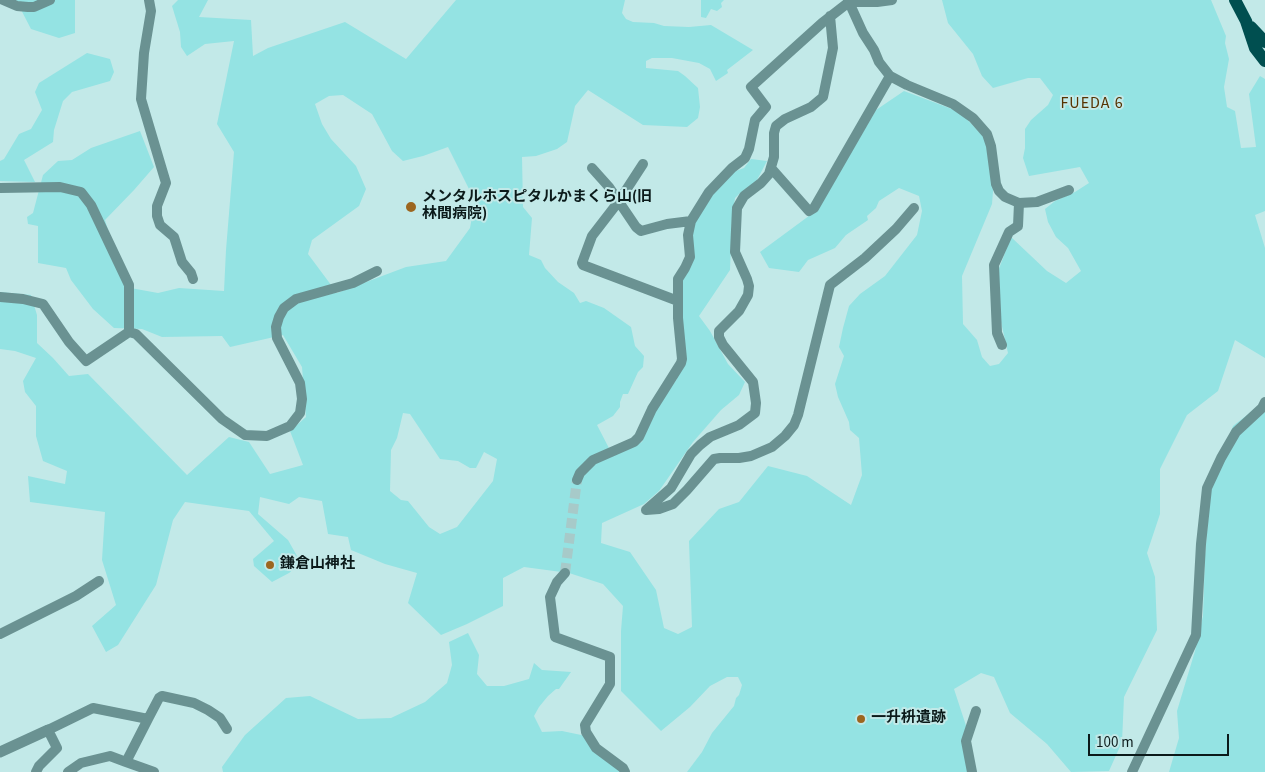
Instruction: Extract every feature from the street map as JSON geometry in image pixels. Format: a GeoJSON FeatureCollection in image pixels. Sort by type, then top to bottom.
{"type":"FeatureCollection","features":[{"type":"Feature","properties":{"kind":"main road"},"geometry":{"type":"LineString","coordinates":[[1235,0],[1256,48],[1265,61]]}},
{"type":"Feature","properties":{"kind":"main road"},"geometry":{"type":"LineString","coordinates":[[1246,22],[1265,42]]}},
{"type":"Feature","properties":{"kind":"street"},"geometry":{"type":"LineString","coordinates":[[3,0],[17,6],[34,7],[50,0]]}},
{"type":"Feature","properties":{"kind":"street"},"geometry":{"type":"LineString","coordinates":[[149,0],[151,11],[144,53],[142,98],[166,183],[157,206],[158,216],[160,225],[174,237],[182,262],[191,273],[193,279]]}},
{"type":"Feature","properties":{"kind":"street"},"geometry":{"type":"LineString","coordinates":[[577,480],[580,473],[593,460],[634,442],[639,437],[652,409],[681,363],[678,278],[690,256],[688,234],[691,221],[709,192],[732,168],[745,158],[749,149],[755,120],[766,106],[750,86],[849,1],[877,2],[892,0]]}},
{"type":"Feature","properties":{"kind":"street"},"geometry":{"type":"LineString","coordinates":[[849,1],[863,33],[879,62],[890,76],[953,104],[973,118],[987,134],[991,146],[996,184],[999,191],[1005,197],[1020,204],[1037,202],[1069,190]]}},
{"type":"Feature","properties":{"kind":"street"},"geometry":{"type":"LineString","coordinates":[[830,16],[833,48],[823,97],[811,107],[785,119],[776,126],[769,174],[744,196],[738,208],[735,252],[747,279],[748,295],[739,311],[718,331],[723,345],[753,382],[756,403],[754,413],[739,425],[710,437],[700,445],[691,454],[671,488],[646,510],[658,509],[673,504],[714,459],[751,456],[772,447],[785,436],[794,425],[798,415],[830,285],[865,258],[896,229],[914,208]]}},
{"type":"Feature","properties":{"kind":"street"},"geometry":{"type":"LineString","coordinates":[[771,168],[809,211],[814,208],[890,76]]}},
{"type":"Feature","properties":{"kind":"street"},"geometry":{"type":"LineString","coordinates":[[643,164],[619,201],[592,236],[582,263],[678,301]]}},
{"type":"Feature","properties":{"kind":"street"},"geometry":{"type":"LineString","coordinates":[[592,168],[640,231],[667,224],[691,221]]}},
{"type":"Feature","properties":{"kind":"street"},"geometry":{"type":"LineString","coordinates":[[0,188],[60,187],[81,192],[92,204],[129,285],[130,332]]}},
{"type":"Feature","properties":{"kind":"street"},"geometry":{"type":"LineString","coordinates":[[1002,345],[997,333],[994,265],[1009,232],[1018,226],[1020,204]]}},
{"type":"Feature","properties":{"kind":"street"},"geometry":{"type":"LineString","coordinates":[[130,332],[136,334],[222,418],[246,435],[267,436],[290,426],[300,413],[301,406],[300,383],[277,338],[276,327],[284,308],[296,299],[353,283],[377,272]]}},
{"type":"Feature","properties":{"kind":"street"},"geometry":{"type":"LineString","coordinates":[[0,297],[23,299],[43,304],[69,342],[86,361],[130,332]]}},
{"type":"Feature","properties":{"kind":"street"},"geometry":{"type":"LineString","coordinates":[[1132,772],[1196,634],[1201,544],[1207,488],[1236,432],[1262,408],[1265,402]]}},
{"type":"Feature","properties":{"kind":"street"},"geometry":{"type":"LineString","coordinates":[[565,573],[557,582],[550,597],[555,637],[610,657],[610,684],[585,725],[586,732],[596,748],[623,768],[625,772]]}},
{"type":"Feature","properties":{"kind":"street"},"geometry":{"type":"LineString","coordinates":[[0,634],[76,596],[99,581]]}},
{"type":"Feature","properties":{"kind":"street"},"geometry":{"type":"LineString","coordinates":[[126,762],[148,718],[162,696],[194,703],[208,710],[220,718],[227,729]]}},
{"type":"Feature","properties":{"kind":"street"},"geometry":{"type":"LineString","coordinates":[[0,752],[93,708],[148,718]]}},
{"type":"Feature","properties":{"kind":"street"},"geometry":{"type":"LineString","coordinates":[[972,772],[966,741],[976,711]]}},
{"type":"Feature","properties":{"kind":"street"},"geometry":{"type":"LineString","coordinates":[[36,772],[39,766],[57,748],[48,730]]}},
{"type":"Feature","properties":{"kind":"street"},"geometry":{"type":"LineString","coordinates":[[71,771],[81,763],[110,756],[147,771]]}},
{"type":"Feature","properties":{"kind":"shaded area"},"geometry":{"type":"Polygon","coordinates":[[[16,0],[75,0],[75,33],[59,38],[31,29],[16,0]]]}},
{"type":"Feature","properties":{"kind":"shaded area"},"geometry":{"type":"Polygon","coordinates":[[[178,0],[208,0],[199,17],[251,20],[253,56],[268,48],[345,22],[406,59],[456,0],[625,0],[622,13],[626,19],[633,22],[689,27],[711,25],[753,50],[727,70],[728,73],[716,81],[710,69],[699,63],[672,58],[652,58],[646,61],[646,68],[678,71],[698,88],[700,107],[698,118],[687,127],[643,125],[588,90],[575,106],[567,142],[557,149],[536,156],[522,157],[523,207],[532,218],[529,255],[541,260],[545,268],[558,282],[574,293],[580,303],[586,301],[604,308],[631,327],[635,346],[644,356],[643,367],[638,372],[628,394],[623,394],[620,407],[613,416],[597,425],[612,454],[642,442],[654,410],[677,379],[681,284],[695,219],[715,188],[733,172],[744,168],[751,159],[767,161],[757,180],[749,189],[740,193],[735,198],[732,218],[730,270],[699,316],[710,331],[728,364],[745,382],[739,395],[721,410],[693,442],[659,491],[644,504],[602,523],[601,543],[630,552],[656,590],[664,628],[678,634],[692,627],[689,541],[719,509],[739,502],[768,466],[807,476],[851,505],[862,475],[859,438],[850,430],[849,422],[838,397],[835,384],[844,356],[839,347],[843,328],[849,306],[860,294],[885,276],[917,235],[922,211],[919,196],[899,188],[879,201],[876,208],[867,216],[868,220],[846,235],[835,248],[808,260],[799,272],[769,268],[760,252],[817,210],[876,110],[904,91],[960,112],[984,137],[995,166],[992,204],[962,276],[963,324],[977,340],[982,357],[990,366],[999,364],[1008,353],[1001,322],[995,279],[1011,237],[1047,271],[1066,283],[1081,271],[1068,248],[1056,237],[1048,222],[1045,209],[1055,201],[1089,183],[1080,167],[1029,176],[1023,158],[1025,129],[1031,120],[1048,105],[1053,95],[1040,78],[1028,78],[993,88],[982,76],[973,54],[948,23],[942,0],[1211,0],[1226,36],[1225,43],[1229,59],[1224,87],[1227,107],[1235,111],[1241,148],[1256,147],[1249,94],[1260,76],[1265,79],[1265,211],[1255,215],[1265,248],[1265,358],[1235,340],[1218,391],[1187,415],[1160,469],[1160,514],[1147,553],[1155,577],[1157,630],[1124,697],[1122,742],[1109,771],[1071,772],[1047,744],[1010,713],[994,677],[981,673],[954,689],[971,741],[966,763],[969,772],[687,772],[702,752],[712,733],[734,706],[742,685],[738,677],[727,677],[710,686],[690,707],[661,731],[621,691],[623,606],[603,584],[569,573],[524,567],[503,578],[503,606],[441,635],[408,603],[417,573],[385,564],[351,550],[348,537],[328,534],[322,501],[299,497],[289,504],[260,497],[258,514],[288,540],[301,563],[289,573],[272,582],[254,566],[253,559],[274,541],[249,511],[185,502],[173,520],[156,585],[118,645],[106,652],[92,626],[116,605],[102,560],[105,512],[30,502],[28,476],[65,484],[67,471],[43,461],[36,436],[36,406],[25,392],[23,381],[36,358],[15,351],[0,349],[0,292],[31,295],[37,315],[37,343],[69,376],[88,374],[187,475],[229,437],[249,442],[270,474],[303,465],[290,431],[306,417],[302,367],[283,335],[230,347],[222,336],[162,337],[142,329],[114,328],[93,309],[71,280],[66,268],[38,263],[38,226],[28,224],[27,217],[33,213],[43,175],[58,161],[72,160],[91,148],[140,131],[154,167],[105,220],[125,287],[158,293],[179,288],[224,291],[234,152],[217,124],[234,41],[205,44],[187,56],[181,47],[180,32],[172,6],[178,0]],[[343,95],[329,96],[315,104],[322,124],[331,139],[356,166],[366,189],[359,206],[312,240],[308,254],[337,293],[406,267],[446,261],[470,228],[475,201],[448,147],[403,161],[392,151],[372,114],[343,95]],[[403,413],[397,438],[391,450],[390,491],[401,500],[408,501],[429,527],[440,534],[457,527],[493,481],[497,459],[484,452],[476,468],[470,468],[458,461],[440,459],[410,414],[403,413]]]}},
{"type":"Feature","properties":{"kind":"shaded area"},"geometry":{"type":"Polygon","coordinates":[[[701,0],[724,0],[721,3],[722,7],[717,11],[711,9],[706,18],[701,17],[701,0]]]}},
{"type":"Feature","properties":{"kind":"shaded area"},"geometry":{"type":"Polygon","coordinates":[[[87,53],[110,59],[114,72],[110,81],[72,92],[63,101],[54,130],[53,142],[24,160],[35,182],[0,181],[0,161],[4,159],[19,134],[31,129],[42,110],[35,92],[39,83],[87,53]]]}},
{"type":"Feature","properties":{"kind":"shaded area"},"geometry":{"type":"Polygon","coordinates":[[[1265,401],[1265,772],[1169,772],[1179,738],[1177,711],[1195,651],[1203,616],[1205,555],[1211,487],[1233,426],[1265,401]]]}},
{"type":"Feature","properties":{"kind":"shaded area"},"geometry":{"type":"Polygon","coordinates":[[[468,633],[479,655],[477,674],[487,686],[504,686],[529,679],[534,663],[542,670],[571,672],[559,689],[556,689],[548,696],[534,716],[542,732],[562,731],[586,736],[622,772],[223,772],[222,767],[245,735],[286,698],[310,696],[358,719],[391,718],[425,702],[447,683],[452,665],[449,642],[468,633]]]}},
{"type":"Feature","properties":{"kind":"tunnel"},"geometry":{"type":"LineString","coordinates":[[565,573],[577,480]]}},
{"type":"Feature","properties":{"kind":"place","name":"メンタルホスピタルかまくら山(旧 林間病院)"},"geometry":{"type":"Point","coordinates":[411,207]}},
{"type":"Feature","properties":{"kind":"place","name":"鎌倉山神社"},"geometry":{"type":"Point","coordinates":[270,565]}},
{"type":"Feature","properties":{"kind":"place","name":"一升枡遺跡"},"geometry":{"type":"Point","coordinates":[861,719]}},
{"type":"Feature","properties":{"kind":"district","name":"FUEDA 6"},"geometry":{"type":"Point","coordinates":[1092,104]}}]}
